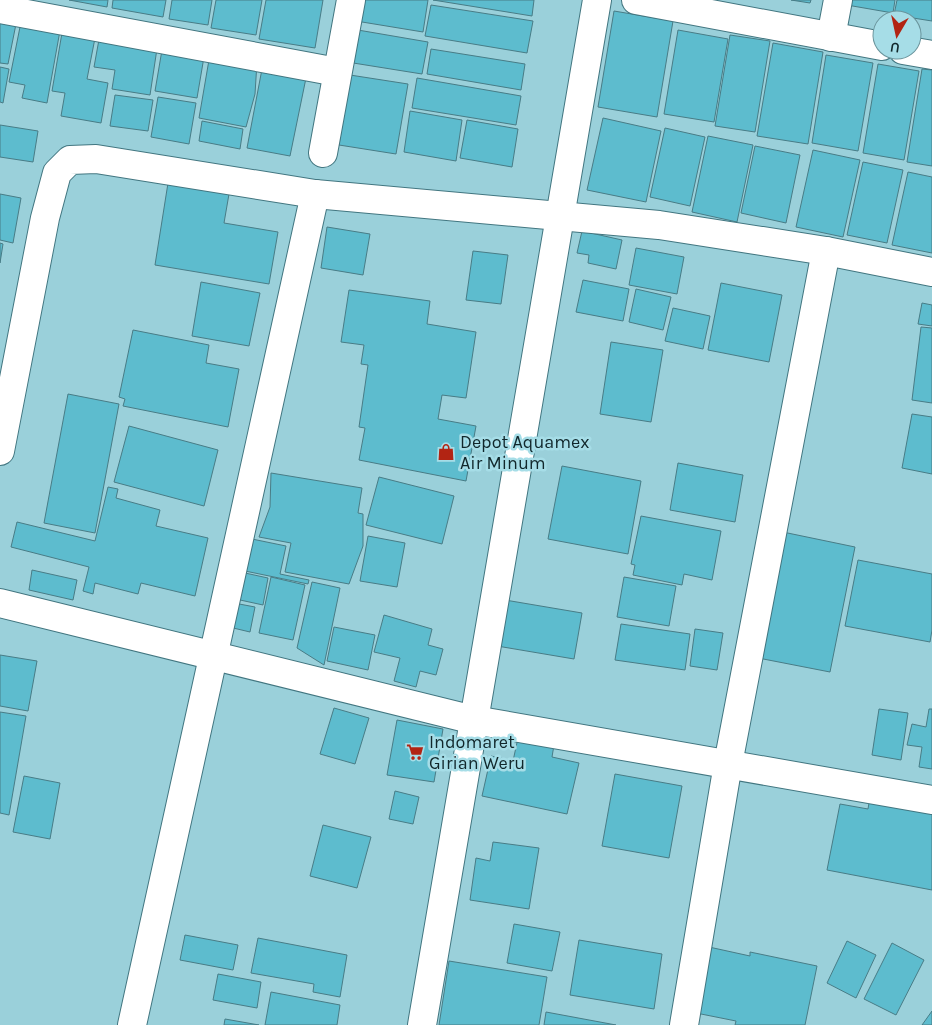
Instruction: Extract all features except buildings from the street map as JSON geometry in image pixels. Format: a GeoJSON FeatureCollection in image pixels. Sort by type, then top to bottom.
{"type":"FeatureCollection","features":[{"type":"Feature","properties":{"kind":"street"},"geometry":{"type":"LineString","coordinates":[[323,153],[351,0]]}},
{"type":"Feature","properties":{"kind":"street"},"geometry":{"type":"LineString","coordinates":[[422,1025],[597,0]]}},
{"type":"Feature","properties":{"kind":"street"},"geometry":{"type":"LineString","coordinates":[[636,0],[872,44]]}},
{"type":"Feature","properties":{"kind":"street"},"geometry":{"type":"LineString","coordinates":[[832,37],[838,0]]}},
{"type":"Feature","properties":{"kind":"street"},"geometry":{"type":"LineString","coordinates":[[0,9],[337,72]]}},
{"type":"Feature","properties":{"kind":"street"},"geometry":{"type":"LineString","coordinates":[[0,451],[45,218],[57,173],[70,160],[96,159],[315,194],[658,226],[826,251],[932,272]]}},
{"type":"Feature","properties":{"kind":"street"},"geometry":{"type":"LineString","coordinates":[[132,1025],[315,194]]}},
{"type":"Feature","properties":{"kind":"street"},"geometry":{"type":"LineString","coordinates":[[684,1025],[728,764],[826,251]]}},
{"type":"Feature","properties":{"kind":"street"},"geometry":{"type":"LineString","coordinates":[[0,603],[474,720],[932,800]]}},
{"type":"Feature","properties":{"kind":"place","name":"Depot Aquamex Air Minum"},"geometry":{"type":"Point","coordinates":[446,452]}},
{"type":"Feature","properties":{"kind":"place","name":"Indomaret Girian Weru"},"geometry":{"type":"Point","coordinates":[415,752]}}]}
